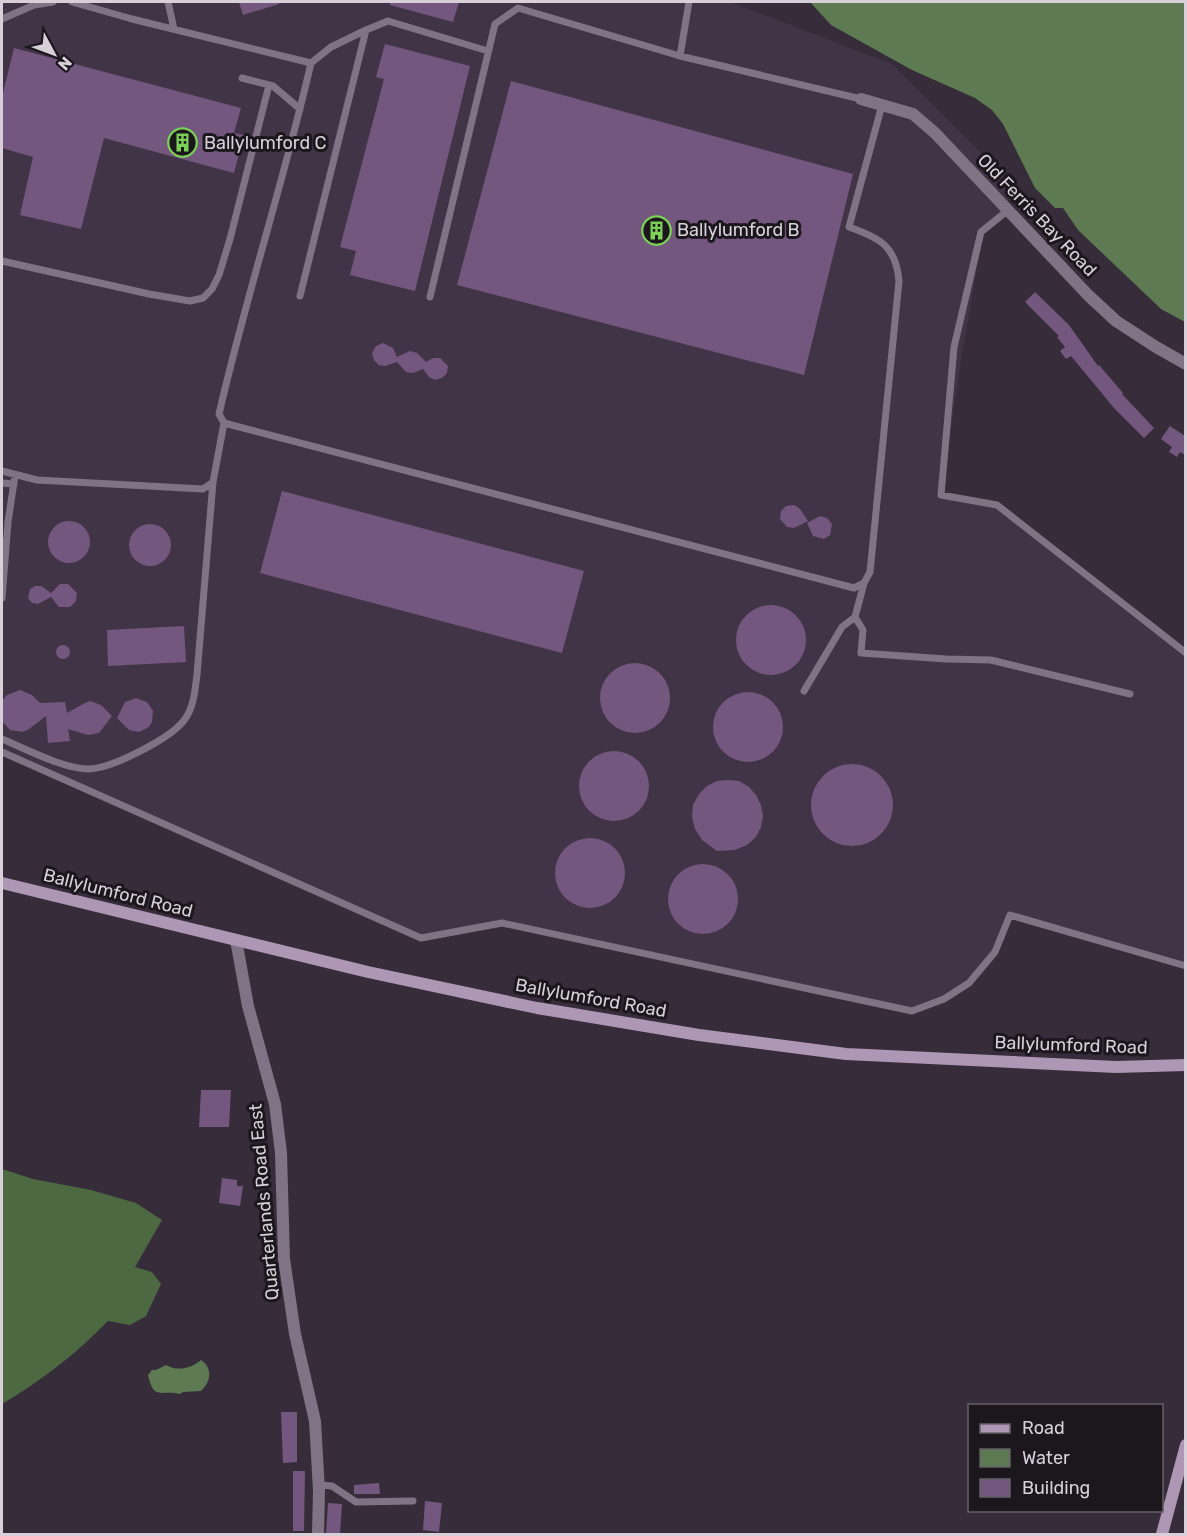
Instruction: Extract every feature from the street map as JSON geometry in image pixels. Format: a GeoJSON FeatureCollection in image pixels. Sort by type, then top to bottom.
{"type":"FeatureCollection","features":[{"type":"Feature","properties":{"kind":"main road","name":"Ballylumford Road"},"geometry":{"type":"LineString","coordinates":[[2,883],[368,972],[537,1008],[669,1031],[846,1054],[1116,1067],[1185,1065]]}},
{"type":"Feature","properties":{"kind":"main road"},"geometry":{"type":"LineString","coordinates":[[1162,1534],[1185,1445]]}},
{"type":"Feature","properties":{"kind":"street","name":"Old Ferris Bay Road"},"geometry":{"type":"LineString","coordinates":[[861,99],[913,114],[935,133],[1007,211],[1116,321],[1185,364]]}},
{"type":"Feature","properties":{"kind":"street","name":"Quarterlands Road East"},"geometry":{"type":"LineString","coordinates":[[236,940],[248,1006],[275,1104],[281,1153],[284,1259],[291,1314],[315,1421],[319,1485],[318,1534]]}},
{"type":"Feature","properties":{"kind":"lane"},"geometry":{"type":"LineString","coordinates":[[2,19],[34,5],[53,2]]}},
{"type":"Feature","properties":{"kind":"lane"},"geometry":{"type":"LineString","coordinates":[[72,2],[311,63]]}},
{"type":"Feature","properties":{"kind":"lane"},"geometry":{"type":"LineString","coordinates":[[168,2],[174,29]]}},
{"type":"Feature","properties":{"kind":"lane"},"geometry":{"type":"LineString","coordinates":[[680,56],[689,2]]}},
{"type":"Feature","properties":{"kind":"lane"},"geometry":{"type":"LineString","coordinates":[[430,297],[495,24],[518,8],[680,56],[861,99]]}},
{"type":"Feature","properties":{"kind":"lane"},"geometry":{"type":"LineString","coordinates":[[2,739],[68,765],[88,769],[98,768],[165,736],[186,719],[194,696],[197,675],[213,482],[224,423],[219,414],[232,357],[311,63],[331,48],[388,21],[488,51]]}},
{"type":"Feature","properties":{"kind":"lane"},"geometry":{"type":"LineString","coordinates":[[300,296],[366,30]]}},
{"type":"Feature","properties":{"kind":"lane"},"geometry":{"type":"LineString","coordinates":[[242,78],[273,86],[300,109]]}},
{"type":"Feature","properties":{"kind":"lane"},"geometry":{"type":"LineString","coordinates":[[2,261],[149,294],[190,301],[203,298],[212,289],[219,275],[269,85]]}},
{"type":"Feature","properties":{"kind":"lane"},"geometry":{"type":"LineString","coordinates":[[804,691],[842,627],[855,617],[864,583],[870,572],[899,281],[897,262],[885,244],[867,233],[849,227],[882,105]]}},
{"type":"Feature","properties":{"kind":"lane"},"geometry":{"type":"LineString","coordinates":[[1007,211],[981,232],[956,338],[951,365],[941,495],[997,505],[1185,653]]}},
{"type":"Feature","properties":{"kind":"lane"},"geometry":{"type":"LineString","coordinates":[[224,423],[854,588],[864,583]]}},
{"type":"Feature","properties":{"kind":"lane"},"geometry":{"type":"LineString","coordinates":[[2,471],[37,480],[203,489],[213,482]]}},
{"type":"Feature","properties":{"kind":"lane"},"geometry":{"type":"LineString","coordinates":[[2,598],[15,474]]}},
{"type":"Feature","properties":{"kind":"lane"},"geometry":{"type":"LineString","coordinates":[[2,483],[14,484]]}},
{"type":"Feature","properties":{"kind":"lane"},"geometry":{"type":"LineString","coordinates":[[855,617],[862,630],[861,653],[991,660],[1130,694]]}},
{"type":"Feature","properties":{"kind":"lane"},"geometry":{"type":"LineString","coordinates":[[2,752],[421,938],[502,922],[912,1011],[944,999],[969,983],[995,952],[1010,915],[1185,966]]}},
{"type":"Feature","properties":{"kind":"lane"},"geometry":{"type":"LineString","coordinates":[[319,1485],[332,1486],[356,1502],[413,1501]]}},
{"type":"Feature","properties":{"kind":"shaded area"},"geometry":{"type":"Polygon","coordinates":[[[2,2],[731,2],[892,64],[1017,189],[983,236],[962,353],[941,495],[997,505],[1185,653],[1185,966],[1010,915],[995,952],[969,983],[944,999],[912,1011],[502,923],[421,938],[2,752],[2,2]]]}},
{"type":"Feature","properties":{"kind":"shaded area"},"geometry":{"type":"Polygon","coordinates":[[[2,1169],[33,1179],[91,1190],[136,1203],[162,1220],[135,1267],[152,1272],[161,1284],[146,1316],[130,1325],[108,1321],[58,1366],[2,1404],[2,1169]]]}},
{"type":"Feature","properties":{"kind":"water"},"geometry":{"type":"Polygon","coordinates":[[[810,2],[1185,2],[1185,322],[1161,309],[1078,230],[1063,208],[1055,208],[1035,188],[1003,124],[992,110],[975,98],[912,70],[831,25],[810,2]]]}},
{"type":"Feature","properties":{"kind":"water"},"geometry":{"type":"Polygon","coordinates":[[[201,1360],[209,1371],[209,1379],[201,1391],[180,1394],[160,1393],[153,1389],[148,1375],[152,1370],[166,1365],[184,1368],[201,1360]]]}},
{"type":"Feature","properties":{"kind":"building"},"geometry":{"type":"Polygon","coordinates":[[[239,2],[279,2],[279,4],[243,15],[239,2]]]}},
{"type":"Feature","properties":{"kind":"building"},"geometry":{"type":"Polygon","coordinates":[[[390,2],[459,2],[453,22],[390,5],[390,2]]]}},
{"type":"Feature","properties":{"kind":"building"},"geometry":{"type":"Polygon","coordinates":[[[385,44],[470,66],[415,291],[350,275],[356,251],[340,247],[384,79],[376,77],[385,44]]]}},
{"type":"Feature","properties":{"kind":"building","name":"Ballylumford C"},"geometry":{"type":"Polygon","coordinates":[[[14,48],[241,108],[234,133],[244,135],[234,173],[104,138],[81,229],[20,215],[33,157],[2,148],[2,97],[14,48]]]}},
{"type":"Feature","properties":{"kind":"building","name":"Ballylumford B"},"geometry":{"type":"Polygon","coordinates":[[[511,81],[853,174],[804,375],[457,285],[511,81]]]}},
{"type":"Feature","properties":{"kind":"building"},"geometry":{"type":"Polygon","coordinates":[[[1035,292],[1069,325],[1098,366],[1154,428],[1144,438],[1114,408],[1071,356],[1066,359],[1060,351],[1065,347],[1057,337],[1059,336],[1025,302],[1035,292]]]}},
{"type":"Feature","properties":{"kind":"building"},"geometry":{"type":"Polygon","coordinates":[[[383,343],[393,348],[397,357],[410,351],[417,353],[426,362],[433,358],[440,358],[448,366],[447,373],[435,380],[429,377],[423,369],[413,373],[406,372],[397,362],[385,366],[379,365],[372,353],[376,346],[383,343]]]}},
{"type":"Feature","properties":{"kind":"building"},"geometry":{"type":"Polygon","coordinates":[[[1170,426],[1185,436],[1185,455],[1180,452],[1177,457],[1169,452],[1172,447],[1161,439],[1170,426]]]}},
{"type":"Feature","properties":{"kind":"building"},"geometry":{"type":"Polygon","coordinates":[[[282,491],[584,571],[562,653],[260,573],[282,491]]]}},
{"type":"Feature","properties":{"kind":"building"},"geometry":{"type":"Polygon","coordinates":[[[794,505],[800,509],[808,521],[794,528],[787,527],[780,519],[781,511],[786,506],[794,505]]]}},
{"type":"Feature","properties":{"kind":"building"},"geometry":{"type":"Polygon","coordinates":[[[820,516],[827,518],[832,524],[830,535],[824,539],[813,536],[807,523],[820,516]]]}},
{"type":"Feature","properties":{"kind":"building"},"geometry":{"type":"Polygon","coordinates":[[[69,521],[84,527],[90,542],[84,557],[69,563],[54,557],[48,542],[54,527],[69,521]]]}},
{"type":"Feature","properties":{"kind":"building"},"geometry":{"type":"Polygon","coordinates":[[[150,524],[165,530],[171,545],[165,560],[150,566],[135,560],[129,545],[135,530],[150,524]]]}},
{"type":"Feature","properties":{"kind":"building"},"geometry":{"type":"Polygon","coordinates":[[[60,584],[68,584],[77,593],[76,601],[70,607],[59,607],[51,597],[38,604],[32,603],[28,598],[30,589],[35,586],[41,586],[51,593],[60,584]]]}},
{"type":"Feature","properties":{"kind":"building"},"geometry":{"type":"Polygon","coordinates":[[[764,605],[778,605],[791,611],[800,620],[806,633],[804,653],[796,665],[778,675],[764,675],[751,669],[742,660],[736,647],[736,633],[742,620],[751,611],[764,605]]]}},
{"type":"Feature","properties":{"kind":"building"},"geometry":{"type":"Polygon","coordinates":[[[184,626],[186,662],[108,666],[107,630],[184,626]]]}},
{"type":"Feature","properties":{"kind":"building"},"geometry":{"type":"Polygon","coordinates":[[[60,645],[66,645],[70,652],[66,659],[60,659],[56,655],[56,649],[60,645]]]}},
{"type":"Feature","properties":{"kind":"building"},"geometry":{"type":"Polygon","coordinates":[[[635,663],[648,666],[660,673],[667,685],[670,698],[667,711],[660,723],[648,730],[635,733],[622,730],[610,723],[603,711],[600,698],[603,685],[610,673],[622,666],[635,663]]]}},
{"type":"Feature","properties":{"kind":"building"},"geometry":{"type":"Polygon","coordinates":[[[20,690],[32,695],[40,703],[65,702],[67,713],[90,701],[101,705],[112,716],[99,733],[88,735],[68,729],[70,741],[48,743],[46,716],[23,732],[10,730],[2,721],[2,701],[7,695],[20,690]]]}},
{"type":"Feature","properties":{"kind":"building"},"geometry":{"type":"Polygon","coordinates":[[[748,692],[761,695],[773,702],[780,714],[783,727],[780,740],[773,752],[761,759],[748,762],[735,759],[723,752],[716,740],[713,727],[716,714],[723,702],[735,695],[748,692]]]}},
{"type":"Feature","properties":{"kind":"building"},"geometry":{"type":"Polygon","coordinates":[[[136,698],[147,702],[153,711],[149,727],[139,732],[129,730],[117,718],[125,702],[136,698]]]}},
{"type":"Feature","properties":{"kind":"building"},"geometry":{"type":"Polygon","coordinates":[[[614,751],[627,754],[639,761],[646,773],[649,786],[646,799],[639,811],[627,818],[614,821],[601,818],[589,811],[582,799],[579,786],[582,773],[589,761],[601,754],[614,751]]]}},
{"type":"Feature","properties":{"kind":"building"},"geometry":{"type":"Polygon","coordinates":[[[852,764],[868,767],[881,776],[890,789],[893,805],[890,821],[881,834],[868,843],[852,846],[836,843],[823,834],[814,821],[811,805],[814,789],[823,776],[836,767],[852,764]]]}},
{"type":"Feature","properties":{"kind":"building"},"geometry":{"type":"Polygon","coordinates":[[[717,781],[739,781],[749,787],[761,805],[763,816],[756,837],[747,845],[735,850],[717,851],[702,840],[695,829],[692,817],[693,805],[707,786],[717,781]]]}},
{"type":"Feature","properties":{"kind":"building"},"geometry":{"type":"Polygon","coordinates":[[[590,838],[603,841],[615,848],[622,860],[625,873],[622,886],[615,898],[603,905],[590,908],[577,905],[565,898],[558,886],[555,873],[558,860],[565,848],[577,841],[590,838]]]}},
{"type":"Feature","properties":{"kind":"building"},"geometry":{"type":"Polygon","coordinates":[[[703,864],[716,867],[728,874],[735,886],[738,899],[735,912],[728,924],[716,931],[703,934],[690,931],[678,924],[671,912],[668,899],[671,886],[678,874],[690,867],[703,864]]]}},
{"type":"Feature","properties":{"kind":"building"},"geometry":{"type":"Polygon","coordinates":[[[201,1090],[231,1090],[229,1127],[199,1127],[201,1090]]]}},
{"type":"Feature","properties":{"kind":"building"},"geometry":{"type":"Polygon","coordinates":[[[222,1178],[237,1180],[237,1186],[243,1186],[240,1206],[219,1203],[222,1178]]]}},
{"type":"Feature","properties":{"kind":"building"},"geometry":{"type":"Polygon","coordinates":[[[281,1412],[297,1412],[297,1462],[283,1463],[281,1412]]]}},
{"type":"Feature","properties":{"kind":"building"},"geometry":{"type":"Polygon","coordinates":[[[293,1471],[305,1471],[304,1531],[293,1531],[293,1471]]]}},
{"type":"Feature","properties":{"kind":"building"},"geometry":{"type":"Polygon","coordinates":[[[379,1483],[380,1494],[354,1494],[354,1485],[379,1483]]]}},
{"type":"Feature","properties":{"kind":"building"},"geometry":{"type":"Polygon","coordinates":[[[425,1501],[442,1503],[439,1532],[423,1530],[425,1501]]]}},
{"type":"Feature","properties":{"kind":"building"},"geometry":{"type":"Polygon","coordinates":[[[328,1503],[342,1504],[340,1534],[326,1534],[328,1503]]]}},
{"type":"Feature","properties":{"kind":"place","name":"Ballylumford C"},"geometry":{"type":"Point","coordinates":[183,143]}},
{"type":"Feature","properties":{"kind":"place","name":"Ballylumford B"},"geometry":{"type":"Point","coordinates":[656,230]}}]}
